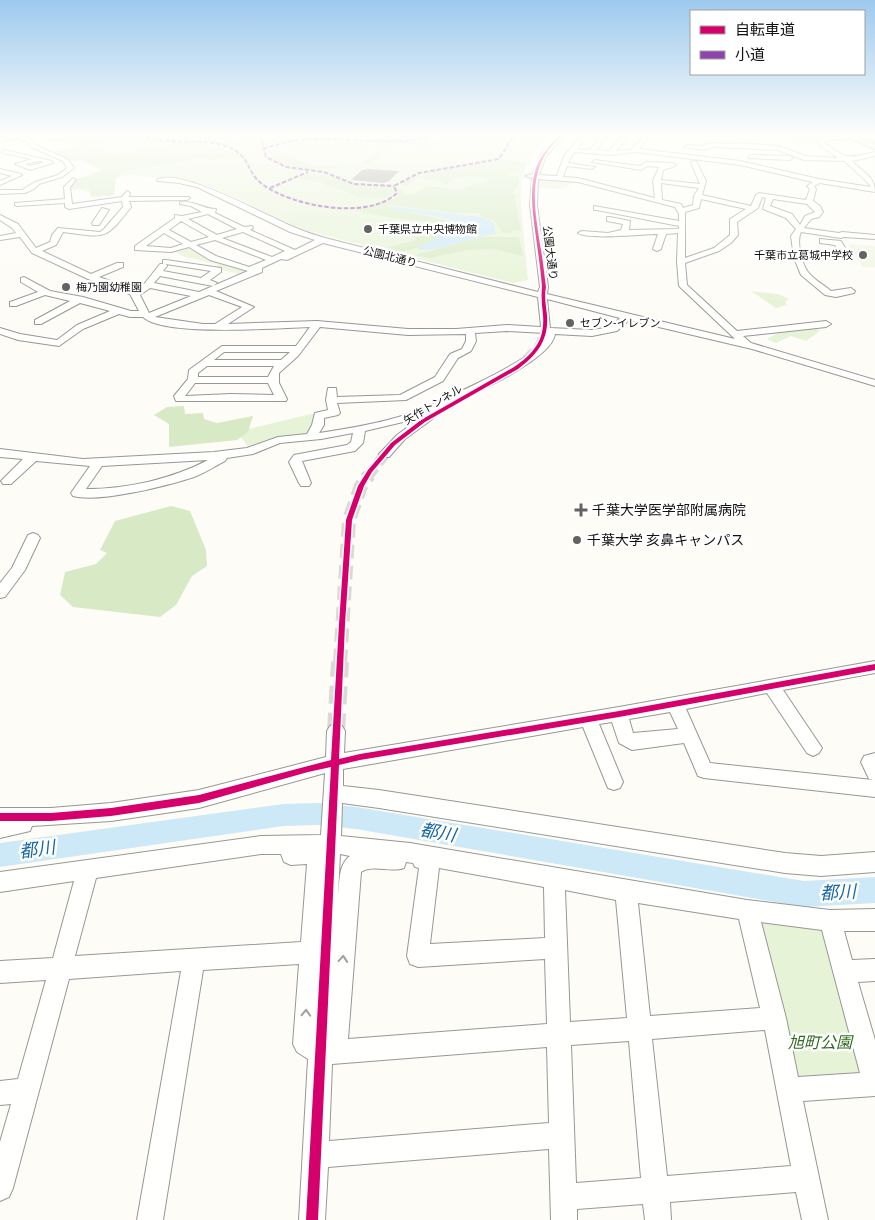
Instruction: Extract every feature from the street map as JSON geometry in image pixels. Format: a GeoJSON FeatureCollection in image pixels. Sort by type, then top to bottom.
{"type":"FeatureCollection","features":[{"type":"Feature","properties":{"kind":"street"},"geometry":{"type":"LineString","coordinates":[[0,192],[15,193],[22,191]]}},
{"type":"Feature","properties":{"kind":"street"},"geometry":{"type":"LineString","coordinates":[[18,229],[20,211],[31,191]]}},
{"type":"Feature","properties":{"kind":"street"},"geometry":{"type":"LineString","coordinates":[[67,191],[70,207],[126,200],[172,198],[185,201],[265,240],[292,249],[292,251],[253,270],[213,258],[164,230]]}},
{"type":"Feature","properties":{"kind":"street"},"geometry":{"type":"LineString","coordinates":[[189,191],[185,201],[172,213],[216,238],[273,260]]}},
{"type":"Feature","properties":{"kind":"street","name":"公園北通り"},"geometry":{"type":"LineString","coordinates":[[209,191],[293,230],[322,240],[748,346],[875,382]]}},
{"type":"Feature","properties":{"kind":"street","name":"公園大通り"},"geometry":{"type":"LineString","coordinates":[[527,191],[536,285],[537,290],[542,295],[548,329]]}},
{"type":"Feature","properties":{"kind":"street"},"geometry":{"type":"LineString","coordinates":[[622,191],[678,206],[682,210],[681,262],[683,286],[748,346]]}},
{"type":"Feature","properties":{"kind":"street"},"geometry":{"type":"LineString","coordinates":[[658,200],[659,191]]}},
{"type":"Feature","properties":{"kind":"street"},"geometry":{"type":"LineString","coordinates":[[682,210],[696,206],[697,196],[700,191]]}},
{"type":"Feature","properties":{"kind":"street"},"geometry":{"type":"LineString","coordinates":[[681,262],[707,255],[721,248],[734,235],[733,222],[752,208],[759,195],[759,191]]}},
{"type":"Feature","properties":{"kind":"street"},"geometry":{"type":"LineString","coordinates":[[809,202],[812,191]]}},
{"type":"Feature","properties":{"kind":"street"},"geometry":{"type":"LineString","coordinates":[[15,193],[20,211]]}},
{"type":"Feature","properties":{"kind":"street"},"geometry":{"type":"LineString","coordinates":[[759,195],[809,202],[817,208],[819,212],[808,218],[795,238],[804,273],[828,293],[836,294],[852,291]]}},
{"type":"Feature","properties":{"kind":"street"},"geometry":{"type":"LineString","coordinates":[[697,196],[752,208]]}},
{"type":"Feature","properties":{"kind":"street"},"geometry":{"type":"LineString","coordinates":[[770,197],[766,207],[789,216],[800,229],[820,233],[875,237]]}},
{"type":"Feature","properties":{"kind":"street"},"geometry":{"type":"LineString","coordinates":[[163,207],[172,198]]}},
{"type":"Feature","properties":{"kind":"street"},"geometry":{"type":"LineString","coordinates":[[80,206],[78,214],[106,210],[126,200],[145,207]]}},
{"type":"Feature","properties":{"kind":"street"},"geometry":{"type":"LineString","coordinates":[[35,251],[54,243],[56,235],[61,230],[101,234],[107,231],[114,223],[126,200]]}},
{"type":"Feature","properties":{"kind":"street"},"geometry":{"type":"LineString","coordinates":[[9,208],[20,211],[68,201]]}},
{"type":"Feature","properties":{"kind":"street"},"geometry":{"type":"LineString","coordinates":[[603,201],[594,211],[682,227]]}},
{"type":"Feature","properties":{"kind":"street"},"geometry":{"type":"LineString","coordinates":[[238,204],[177,220],[138,248],[171,250],[274,221]]}},
{"type":"Feature","properties":{"kind":"street"},"geometry":{"type":"LineString","coordinates":[[96,223],[106,210]]}},
{"type":"Feature","properties":{"kind":"street"},"geometry":{"type":"LineString","coordinates":[[0,217],[18,229],[35,251],[91,277],[123,287],[136,294],[146,315]]}},
{"type":"Feature","properties":{"kind":"street"},"geometry":{"type":"LineString","coordinates":[[610,219],[627,223],[624,232]]}},
{"type":"Feature","properties":{"kind":"street"},"geometry":{"type":"LineString","coordinates":[[72,230],[77,222]]}},
{"type":"Feature","properties":{"kind":"street"},"geometry":{"type":"LineString","coordinates":[[87,223],[114,223]]}},
{"type":"Feature","properties":{"kind":"street"},"geometry":{"type":"LineString","coordinates":[[582,233],[608,235],[624,232],[663,231],[682,227]]}},
{"type":"Feature","properties":{"kind":"street"},"geometry":{"type":"LineString","coordinates":[[0,231],[18,229]]}},
{"type":"Feature","properties":{"kind":"street"},"geometry":{"type":"LineString","coordinates":[[0,238],[18,229]]}},
{"type":"Feature","properties":{"kind":"street"},"geometry":{"type":"LineString","coordinates":[[657,249],[663,231]]}},
{"type":"Feature","properties":{"kind":"street"},"geometry":{"type":"LineString","coordinates":[[820,233],[816,240],[838,243],[846,256]]}},
{"type":"Feature","properties":{"kind":"street"},"geometry":{"type":"LineString","coordinates":[[146,315],[225,285],[322,240]]}},
{"type":"Feature","properties":{"kind":"street"},"geometry":{"type":"LineString","coordinates":[[136,294],[148,285],[158,273],[166,262],[171,250]]}},
{"type":"Feature","properties":{"kind":"street"},"geometry":{"type":"LineString","coordinates":[[166,262],[218,270],[203,281]]}},
{"type":"Feature","properties":{"kind":"street"},"geometry":{"type":"LineString","coordinates":[[91,277],[120,265]]}},
{"type":"Feature","properties":{"kind":"street"},"geometry":{"type":"LineString","coordinates":[[158,273],[225,285]]}},
{"type":"Feature","properties":{"kind":"street"},"geometry":{"type":"LineString","coordinates":[[24,280],[45,292],[80,299],[118,311],[146,315],[167,323],[217,327],[243,338],[298,349]]}},
{"type":"Feature","properties":{"kind":"street"},"geometry":{"type":"LineString","coordinates":[[148,285],[206,293],[249,307],[217,327]]}},
{"type":"Feature","properties":{"kind":"street"},"geometry":{"type":"LineString","coordinates":[[109,292],[123,287]]}},
{"type":"Feature","properties":{"kind":"street"},"geometry":{"type":"LineString","coordinates":[[13,304],[45,292]]}},
{"type":"Feature","properties":{"kind":"street"},"geometry":{"type":"LineString","coordinates":[[38,322],[80,299]]}},
{"type":"Feature","properties":{"kind":"street"},"geometry":{"type":"LineString","coordinates":[[0,331],[18,337],[59,343],[80,327],[118,311]]}},
{"type":"Feature","properties":{"kind":"street"},"geometry":{"type":"LineString","coordinates":[[193,380],[194,372],[205,362],[222,349],[243,338],[317,324],[408,332],[470,331],[507,328],[604,332],[619,326],[627,317]]}},
{"type":"Feature","properties":{"kind":"street"},"geometry":{"type":"LineString","coordinates":[[273,380],[193,380],[189,382],[179,396],[180,399],[210,397],[282,399],[274,388],[274,372],[281,363],[295,354],[317,324]]}},
{"type":"Feature","properties":{"kind":"street"},"geometry":{"type":"LineString","coordinates":[[736,334],[826,324]]}},
{"type":"Feature","properties":{"kind":"street"},"geometry":{"type":"LineString","coordinates":[[0,453],[32,458],[98,463],[226,455],[249,451],[278,440],[360,429],[411,418],[526,361],[548,342],[548,329]]}},
{"type":"Feature","properties":{"kind":"street"},"geometry":{"type":"LineString","coordinates":[[311,436],[318,425],[319,415],[334,413],[332,395],[386,400],[402,398],[439,379],[454,356],[466,351],[471,341],[470,331]]}},
{"type":"Feature","properties":{"kind":"street"},"geometry":{"type":"LineString","coordinates":[[205,362],[281,363]]}},
{"type":"Feature","properties":{"kind":"street","name":"矢作トンネル"},"geometry":{"type":"LineString","coordinates":[[384,454],[393,444],[418,424],[497,380]]}},
{"type":"Feature","properties":{"kind":"street"},"geometry":{"type":"LineString","coordinates":[[305,483],[295,462],[298,458],[351,448],[356,443],[360,429]]}},
{"type":"Feature","properties":{"kind":"street"},"geometry":{"type":"LineString","coordinates":[[98,463],[77,493],[126,490],[191,474],[226,455]]}},
{"type":"Feature","properties":{"kind":"street"},"geometry":{"type":"LineString","coordinates":[[7,481],[32,458]]}},
{"type":"Feature","properties":{"kind":"street"},"geometry":{"type":"LineString","coordinates":[[0,593],[18,570],[33,538]]}},
{"type":"Feature","properties":{"kind":"street"},"geometry":{"type":"LineString","coordinates":[[0,817],[51,817],[111,812],[200,799],[308,769],[360,757],[619,714],[875,667]]}},
{"type":"Feature","properties":{"kind":"street"},"geometry":{"type":"LineString","coordinates":[[771,686],[813,748]]}},
{"type":"Feature","properties":{"kind":"street"},"geometry":{"type":"LineString","coordinates":[[675,703],[704,770],[875,789]]}},
{"type":"Feature","properties":{"kind":"street"},"geometry":{"type":"LineString","coordinates":[[619,714],[624,738],[632,742],[688,735]]}},
{"type":"Feature","properties":{"kind":"street"},"geometry":{"type":"LineString","coordinates":[[588,718],[614,782]]}},
{"type":"Feature","properties":{"kind":"street"},"geometry":{"type":"LineString","coordinates":[[312,1220],[336,731]]}},
{"type":"Feature","properties":{"kind":"street"},"geometry":{"type":"LineString","coordinates":[[875,761],[870,762],[875,773]]}},
{"type":"Feature","properties":{"kind":"street"},"geometry":{"type":"LineString","coordinates":[[334,794],[379,799],[785,863],[821,866],[875,862]]}},
{"type":"Feature","properties":{"kind":"street"},"geometry":{"type":"LineString","coordinates":[[0,829],[30,824],[51,817]]}},
{"type":"Feature","properties":{"kind":"street"},"geometry":{"type":"LineString","coordinates":[[0,882],[261,845],[331,844],[430,857],[626,892],[830,922],[875,920]]}},
{"type":"Feature","properties":{"kind":"street"},"geometry":{"type":"LineString","coordinates":[[231,850],[240,855],[311,854],[317,859],[304,1044],[320,1053],[774,1018]]}},
{"type":"Feature","properties":{"kind":"street"},"geometry":{"type":"LineString","coordinates":[[430,857],[418,956],[555,948]]}},
{"type":"Feature","properties":{"kind":"street"},"geometry":{"type":"LineString","coordinates":[[320,1053],[336,1039],[351,866],[362,859],[416,862],[430,857]]}},
{"type":"Feature","properties":{"kind":"street"},"geometry":{"type":"LineString","coordinates":[[0,1188],[88,869]]}},
{"type":"Feature","properties":{"kind":"street"},"geometry":{"type":"LineString","coordinates":[[554,878],[564,1209],[655,1190],[806,1178]]}},
{"type":"Feature","properties":{"kind":"street"},"geometry":{"type":"LineString","coordinates":[[626,892],[658,1220]]}},
{"type":"Feature","properties":{"kind":"street"},"geometry":{"type":"LineString","coordinates":[[748,910],[774,1018],[814,1220]]}},
{"type":"Feature","properties":{"kind":"street"},"geometry":{"type":"LineString","coordinates":[[789,1090],[875,1083],[830,922]]}},
{"type":"Feature","properties":{"kind":"street"},"geometry":{"type":"LineString","coordinates":[[0,972],[310,952]]}},
{"type":"Feature","properties":{"kind":"street"},"geometry":{"type":"LineString","coordinates":[[150,1220],[194,960]]}},
{"type":"Feature","properties":{"kind":"street"},"geometry":{"type":"LineString","coordinates":[[844,972],[875,970]]}},
{"type":"Feature","properties":{"kind":"street"},"geometry":{"type":"LineString","coordinates":[[0,1093],[27,1091]]}},
{"type":"Feature","properties":{"kind":"street"},"geometry":{"type":"LineString","coordinates":[[316,1155],[561,1135]]}},
{"type":"Feature","properties":{"kind":"green space"},"geometry":{"type":"Polygon","coordinates":[[[84,191],[113,191],[112,196],[101,196],[84,191]]]}},
{"type":"Feature","properties":{"kind":"green space"},"geometry":{"type":"Polygon","coordinates":[[[90,191],[115,191],[114,195],[91,197],[90,191]]]}},
{"type":"Feature","properties":{"kind":"green space"},"geometry":{"type":"Polygon","coordinates":[[[220,191],[521,191],[528,280],[513,283],[303,230],[220,191]]]}},
{"type":"Feature","properties":{"kind":"green space"},"geometry":{"type":"Polygon","coordinates":[[[345,191],[396,192],[385,198],[359,198],[345,191]]]}},
{"type":"Feature","properties":{"kind":"green space"},"geometry":{"type":"Polygon","coordinates":[[[397,191],[403,191],[405,194],[416,194],[420,191],[513,191],[511,193],[516,195],[515,199],[521,230],[512,231],[512,233],[502,232],[494,220],[482,217],[479,213],[455,213],[389,205],[385,207],[455,222],[456,227],[422,246],[404,251],[395,251],[386,248],[413,241],[417,237],[436,228],[435,223],[356,211],[356,209],[378,205],[393,199],[398,196],[397,191]]]}},
{"type":"Feature","properties":{"kind":"green space"},"geometry":{"type":"Polygon","coordinates":[[[479,237],[519,237],[523,256],[494,249],[467,250],[430,258],[416,255],[479,237]]]}},
{"type":"Feature","properties":{"kind":"green space"},"geometry":{"type":"Polygon","coordinates":[[[847,244],[875,246],[875,267],[863,267],[847,244]]]}},
{"type":"Feature","properties":{"kind":"green space"},"geometry":{"type":"Polygon","coordinates":[[[189,246],[253,271],[244,275],[214,268],[219,265],[182,256],[174,250],[189,246]]]}},
{"type":"Feature","properties":{"kind":"green space"},"geometry":{"type":"Polygon","coordinates":[[[751,291],[778,294],[789,299],[785,302],[787,305],[776,308],[751,291]]]}},
{"type":"Feature","properties":{"kind":"green space"},"geometry":{"type":"Polygon","coordinates":[[[814,327],[820,331],[806,341],[791,336],[776,343],[767,339],[778,333],[778,331],[814,327]]]}},
{"type":"Feature","properties":{"kind":"green space"},"geometry":{"type":"Polygon","coordinates":[[[184,406],[185,414],[203,413],[204,419],[217,423],[253,416],[248,432],[237,440],[169,447],[169,424],[154,415],[167,407],[184,406]]]}},
{"type":"Feature","properties":{"kind":"green space"},"geometry":{"type":"Polygon","coordinates":[[[315,413],[313,428],[307,436],[250,449],[237,432],[315,413]]]}},
{"type":"Feature","properties":{"kind":"green space"},"geometry":{"type":"Polygon","coordinates":[[[171,506],[190,511],[206,550],[207,566],[192,576],[176,605],[160,617],[73,607],[60,595],[65,572],[96,564],[107,553],[100,550],[115,521],[171,506]]]}},
{"type":"Feature","properties":{"kind":"green space","name":"旭町公園"},"geometry":{"type":"Polygon","coordinates":[[[759,920],[820,926],[827,932],[867,1078],[792,1080],[759,920]]]}},
{"type":"Feature","properties":{"kind":"water"},"geometry":{"type":"Polygon","coordinates":[[[388,206],[479,217],[490,220],[494,224],[496,234],[477,237],[439,248],[420,250],[418,248],[438,237],[439,234],[459,227],[456,221],[396,210],[388,206]]]}},
{"type":"Feature","properties":{"kind":"waterway","name":"都川"},"geometry":{"type":"LineString","coordinates":[[0,855],[284,815],[319,814],[356,818],[804,894],[875,890]]}},
{"type":"Feature","properties":{"kind":"tunnel"},"geometry":{"type":"LineString","coordinates":[[545,332],[546,327]]}},
{"type":"Feature","properties":{"kind":"tunnel"},"geometry":{"type":"LineString","coordinates":[[527,360],[541,345],[545,331]]}},
{"type":"Feature","properties":{"kind":"tunnel"},"geometry":{"type":"LineString","coordinates":[[368,476],[385,454]]}},
{"type":"Feature","properties":{"kind":"tunnel"},"geometry":{"type":"LineString","coordinates":[[340,663],[349,520],[361,486],[369,475]]}},
{"type":"Feature","properties":{"kind":"tunnel"},"geometry":{"type":"LineString","coordinates":[[336,731],[340,662]]}},
{"type":"Feature","properties":{"kind":"marked path"},"geometry":{"type":"LineString","coordinates":[[274,191],[305,202],[352,208],[367,206],[389,199],[397,193],[396,191]]}},
{"type":"Feature","properties":{"kind":"cycle path"},"geometry":{"type":"LineString","coordinates":[[312,1220],[342,624],[349,520],[361,486],[370,471],[393,444],[423,421],[516,368],[539,345],[545,331],[544,287],[533,191]]}},
{"type":"Feature","properties":{"kind":"cycle path"},"geometry":{"type":"LineString","coordinates":[[0,817],[51,817],[111,812],[199,799],[308,769],[360,757],[619,714],[875,667]]}},
{"type":"Feature","properties":{"kind":"place","name":"千葉県立中央博物館"},"geometry":{"type":"Point","coordinates":[368,229]}},
{"type":"Feature","properties":{"kind":"place","name":"千葉市立葛城中学校"},"geometry":{"type":"Point","coordinates":[863,255]}},
{"type":"Feature","properties":{"kind":"place","name":"梅乃園幼稚園"},"geometry":{"type":"Point","coordinates":[66,287]}},
{"type":"Feature","properties":{"kind":"place","name":"セブン-イレブン"},"geometry":{"type":"Point","coordinates":[570,323]}},
{"type":"Feature","properties":{"kind":"place","name":"千葉大学医学部附属病院"},"geometry":{"type":"Point","coordinates":[581,510]}},
{"type":"Feature","properties":{"kind":"place","name":"千葉大学 亥鼻キャンパス"},"geometry":{"type":"Point","coordinates":[577,540]}}]}
